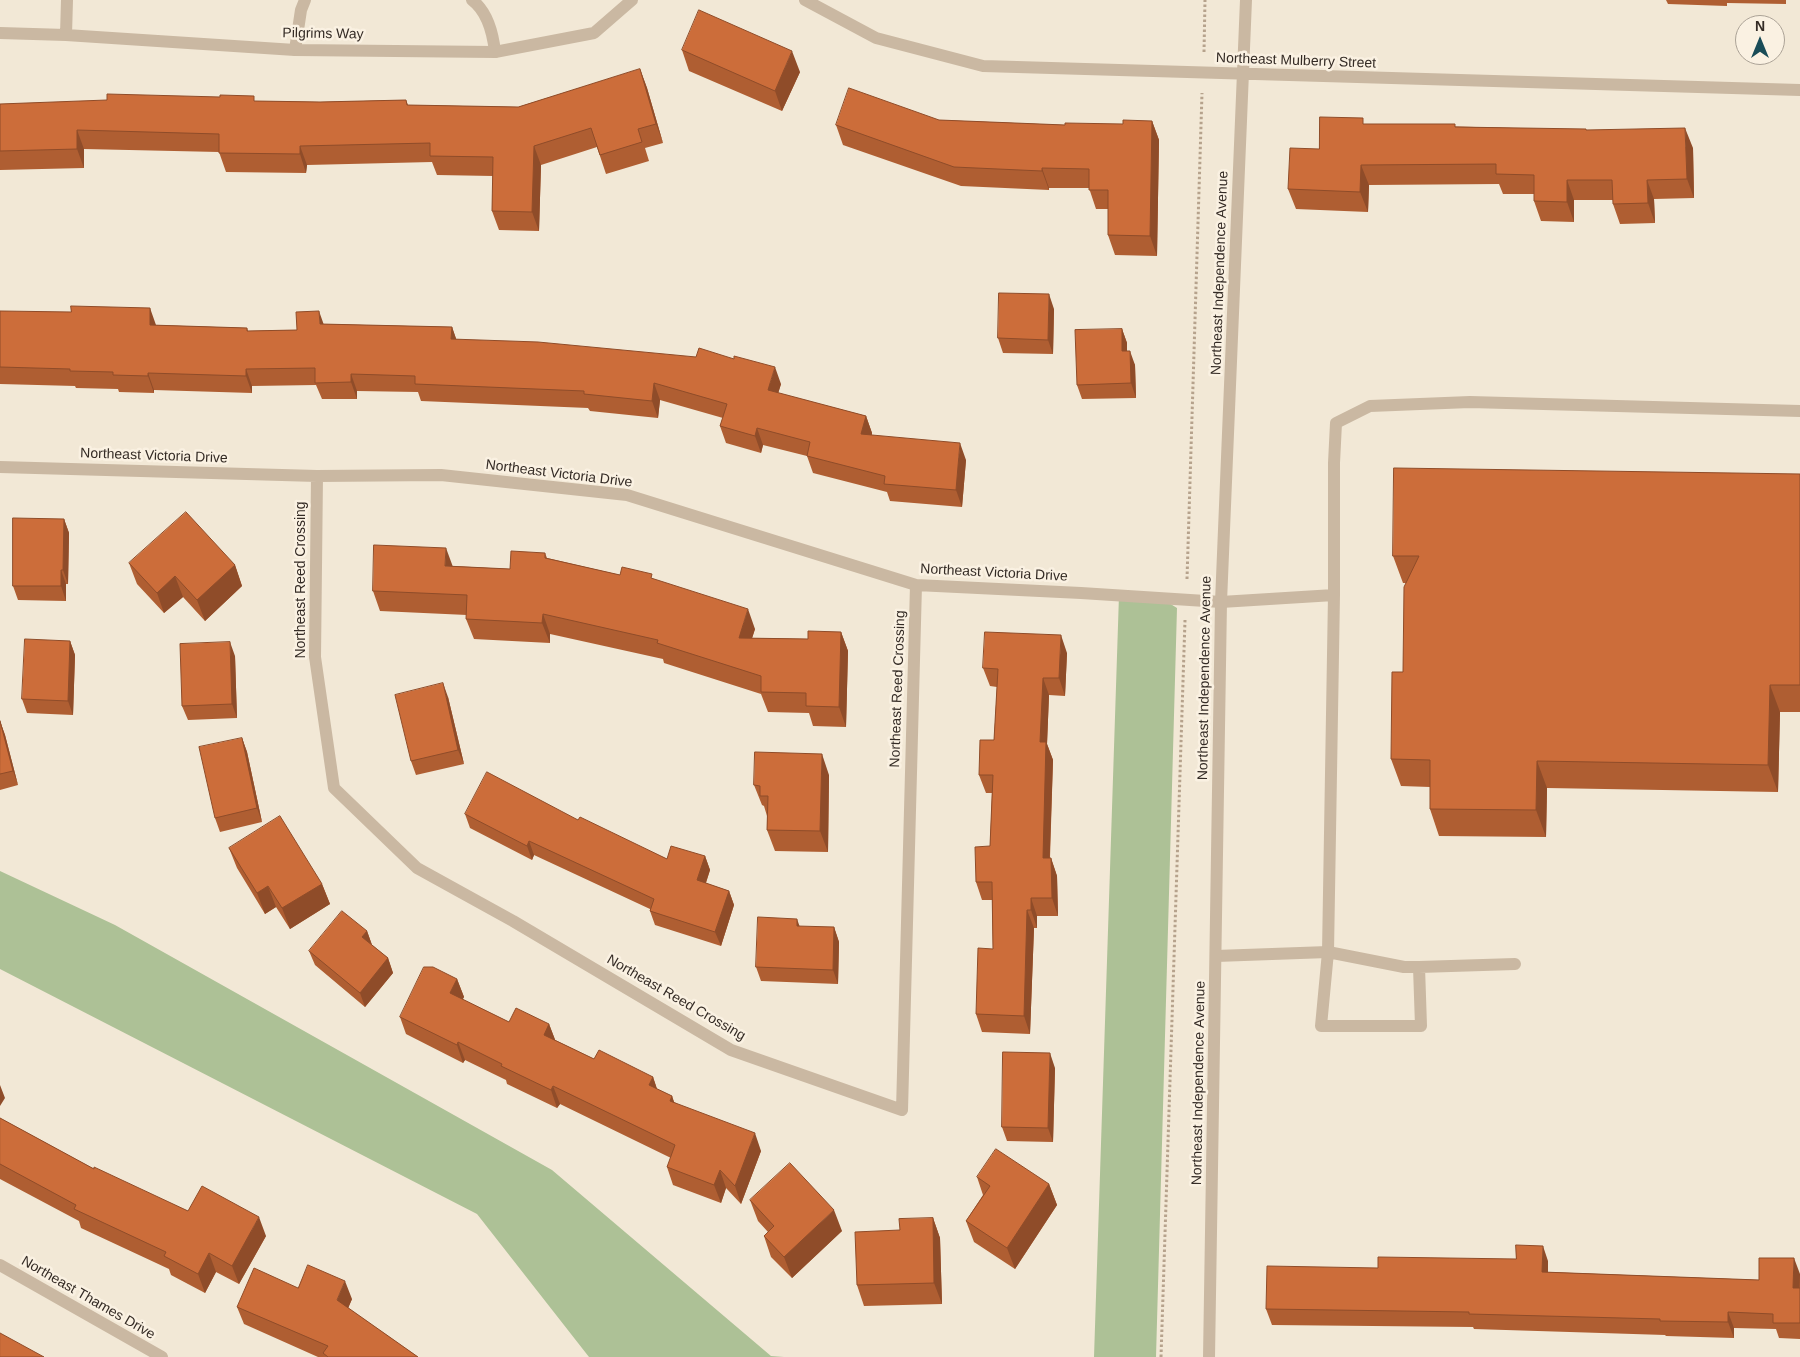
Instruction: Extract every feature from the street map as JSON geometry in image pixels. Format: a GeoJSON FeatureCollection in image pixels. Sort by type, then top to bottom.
{"type":"FeatureCollection","features":[{"type":"Feature","properties":{"kind":"street"},"geometry":{"type":"LineString","coordinates":[[66,35],[67,0]]}},
{"type":"Feature","properties":{"kind":"street"},"geometry":{"type":"LineString","coordinates":[[295,50],[305,0]]}},
{"type":"Feature","properties":{"kind":"street"},"geometry":{"type":"LineString","coordinates":[[472,0],[480,6],[493,34],[495,52]]}},
{"type":"Feature","properties":{"kind":"street","name":"Pilgrims Way"},"geometry":{"type":"LineString","coordinates":[[0,33],[66,35],[295,50],[495,52],[594,33],[632,0]]}},
{"type":"Feature","properties":{"kind":"street","name":"Northeast Mulberry Street"},"geometry":{"type":"LineString","coordinates":[[805,0],[876,38],[983,66],[1800,90]]}},
{"type":"Feature","properties":{"kind":"street","name":"Northeast Independence Avenue"},"geometry":{"type":"LineString","coordinates":[[1209,1357],[1221,602],[1246,0]]}},
{"type":"Feature","properties":{"kind":"street"},"geometry":{"type":"LineString","coordinates":[[1419,967],[1421,1026],[1321,1026],[1328,952],[1336,423],[1370,406],[1470,402],[1800,411]]}},
{"type":"Feature","properties":{"kind":"street","name":"Northeast Victoria Drive"},"geometry":{"type":"LineString","coordinates":[[0,467],[317,476],[441,475],[627,495],[916,585],[1221,602],[1334,595]]}},
{"type":"Feature","properties":{"kind":"street","name":"Northeast Reed Crossing"},"geometry":{"type":"LineString","coordinates":[[317,476],[315,657],[334,788],[417,868],[512,921],[731,1050],[902,1110],[916,585]]}},
{"type":"Feature","properties":{"kind":"street"},"geometry":{"type":"LineString","coordinates":[[1216,956],[1328,952],[1404,967],[1515,964]]}},
{"type":"Feature","properties":{"kind":"street","name":"Northeast Thames Drive"},"geometry":{"type":"LineString","coordinates":[[0,1265],[162,1357]]}},
{"type":"Feature","properties":{"kind":"path"},"geometry":{"type":"LineString","coordinates":[[1161,1357],[1205,0]]}},
{"type":"Feature","properties":{"kind":"green space"},"geometry":{"type":"Polygon","coordinates":[[[1119,595],[1156,595],[1177,608],[1156,1357],[1094,1357],[1119,595]]]}},
{"type":"Feature","properties":{"kind":"green space"},"geometry":{"type":"Polygon","coordinates":[[[0,871],[115,925],[552,1170],[771,1356],[784,1357],[589,1357],[477,1214],[0,969],[0,871]]]}},
{"type":"Feature","properties":{"kind":"building"},"geometry":{"type":"Polygon","coordinates":[[[699,10],[792,51],[775,91],[682,50],[699,10]]]}},
{"type":"Feature","properties":{"kind":"building"},"geometry":{"type":"Polygon","coordinates":[[[640,69],[656,124],[638,129],[642,142],[600,155],[591,128],[534,146],[532,212],[492,211],[493,157],[430,156],[430,143],[300,146],[300,154],[219,153],[219,134],[77,130],[77,149],[0,151],[0,104],[107,100],[107,94],[254,96],[254,101],[406,100],[407,105],[518,107],[640,69]]]}},
{"type":"Feature","properties":{"kind":"building"},"geometry":{"type":"Polygon","coordinates":[[[849,88],[939,120],[1065,125],[1065,123],[1123,124],[1123,120],[1152,121],[1150,236],[1108,235],[1108,190],[1089,190],[1089,169],[1042,168],[1042,171],[954,167],[836,125],[849,88]]]}},
{"type":"Feature","properties":{"kind":"building"},"geometry":{"type":"Polygon","coordinates":[[[1320,117],[1363,118],[1363,124],[1455,124],[1455,127],[1586,130],[1685,128],[1687,179],[1647,180],[1648,203],[1613,204],[1612,180],[1567,180],[1567,202],[1534,201],[1534,175],[1496,174],[1496,164],[1361,165],[1360,192],[1288,189],[1290,148],[1319,149],[1320,117]]]}},
{"type":"Feature","properties":{"kind":"building"},"geometry":{"type":"Polygon","coordinates":[[[999,293],[1049,294],[1048,340],[998,338],[999,293]]]}},
{"type":"Feature","properties":{"kind":"building"},"geometry":{"type":"Polygon","coordinates":[[[71,306],[150,308],[150,325],[247,328],[247,331],[297,330],[296,312],[319,311],[320,324],[452,327],[451,339],[538,342],[696,357],[699,348],[734,359],[734,356],[775,367],[768,390],[866,416],[861,434],[960,443],[956,490],[884,484],[885,476],[807,456],[810,442],[757,428],[755,436],[720,426],[727,404],[654,383],[652,401],[584,394],[584,391],[415,384],[415,376],[351,374],[351,382],[315,383],[315,368],[246,369],[246,376],[148,373],[148,376],[113,375],[113,372],[70,371],[70,369],[0,367],[0,311],[71,312],[71,306]]]}},
{"type":"Feature","properties":{"kind":"building"},"geometry":{"type":"Polygon","coordinates":[[[1122,329],[1122,351],[1130,351],[1131,383],[1077,385],[1075,330],[1122,329]]]}},
{"type":"Feature","properties":{"kind":"building"},"geometry":{"type":"Polygon","coordinates":[[[1394,468],[1800,474],[1800,685],[1770,685],[1768,765],[1537,761],[1536,810],[1430,809],[1430,760],[1391,759],[1392,672],[1403,672],[1404,587],[1419,556],[1393,556],[1394,468]]]}},
{"type":"Feature","properties":{"kind":"building"},"geometry":{"type":"Polygon","coordinates":[[[186,512],[235,565],[197,600],[175,576],[157,593],[129,563],[186,512]]]}},
{"type":"Feature","properties":{"kind":"building"},"geometry":{"type":"Polygon","coordinates":[[[13,518],[64,519],[61,586],[13,586],[13,518]]]}},
{"type":"Feature","properties":{"kind":"building"},"geometry":{"type":"Polygon","coordinates":[[[374,545],[446,548],[445,566],[510,569],[511,551],[545,553],[545,558],[620,575],[622,567],[652,574],[651,578],[748,609],[739,638],[808,639],[808,631],[841,632],[839,707],[806,706],[806,693],[761,692],[761,676],[657,643],[658,640],[543,614],[542,623],[466,619],[467,595],[373,591],[374,545]]]}},
{"type":"Feature","properties":{"kind":"building"},"geometry":{"type":"Polygon","coordinates":[[[985,632],[1061,635],[1059,678],[1043,678],[1040,742],[1046,742],[1043,858],[1051,858],[1052,898],[1031,898],[1031,910],[1027,910],[1024,1016],[976,1014],[978,948],[993,949],[992,882],[976,882],[975,847],[990,846],[993,775],[979,775],[980,740],[994,740],[998,669],[983,668],[985,632]]]}},
{"type":"Feature","properties":{"kind":"building"},"geometry":{"type":"Polygon","coordinates":[[[25,639],[70,641],[68,701],[22,699],[25,639]]]}},
{"type":"Feature","properties":{"kind":"building"},"geometry":{"type":"Polygon","coordinates":[[[230,642],[232,704],[182,706],[180,644],[230,642]]]}},
{"type":"Feature","properties":{"kind":"building"},"geometry":{"type":"Polygon","coordinates":[[[443,683],[458,750],[411,761],[395,695],[443,683]]]}},
{"type":"Feature","properties":{"kind":"building"},"geometry":{"type":"Polygon","coordinates":[[[0,721],[13,771],[0,774],[0,721]]]}},
{"type":"Feature","properties":{"kind":"building"},"geometry":{"type":"Polygon","coordinates":[[[242,738],[257,808],[215,818],[199,747],[242,738]]]}},
{"type":"Feature","properties":{"kind":"building"},"geometry":{"type":"Polygon","coordinates":[[[755,752],[822,754],[820,831],[767,830],[768,796],[760,796],[760,786],[754,785],[755,752]]]}},
{"type":"Feature","properties":{"kind":"building"},"geometry":{"type":"Polygon","coordinates":[[[487,772],[578,820],[580,817],[667,859],[671,846],[705,856],[697,880],[729,891],[715,932],[650,911],[654,899],[529,841],[527,846],[465,814],[487,772]]]}},
{"type":"Feature","properties":{"kind":"building"},"geometry":{"type":"Polygon","coordinates":[[[280,816],[322,884],[282,908],[268,886],[257,893],[229,848],[280,816]]]}},
{"type":"Feature","properties":{"kind":"building"},"geometry":{"type":"Polygon","coordinates":[[[342,911],[367,931],[362,937],[388,958],[360,993],[309,951],[342,911]]]}},
{"type":"Feature","properties":{"kind":"building"},"geometry":{"type":"Polygon","coordinates":[[[758,917],[797,919],[797,926],[834,927],[833,970],[756,967],[758,917]]]}},
{"type":"Feature","properties":{"kind":"building"},"geometry":{"type":"Polygon","coordinates":[[[424,967],[433,967],[457,979],[450,993],[509,1022],[516,1008],[549,1024],[544,1035],[594,1059],[599,1050],[653,1077],[649,1085],[672,1096],[670,1101],[755,1133],[735,1186],[720,1170],[714,1185],[667,1167],[675,1145],[553,1086],[551,1090],[501,1066],[502,1064],[458,1042],[457,1045],[400,1017],[424,967]]]}},
{"type":"Feature","properties":{"kind":"building"},"geometry":{"type":"Polygon","coordinates":[[[1003,1052],[1050,1053],[1048,1128],[1002,1127],[1003,1052]]]}},
{"type":"Feature","properties":{"kind":"building"},"geometry":{"type":"Polygon","coordinates":[[[0,1118],[94,1169],[94,1167],[188,1211],[202,1186],[259,1217],[232,1266],[209,1253],[198,1274],[164,1256],[166,1252],[74,1209],[76,1205],[0,1164],[0,1118]]]}},
{"type":"Feature","properties":{"kind":"building"},"geometry":{"type":"Polygon","coordinates":[[[996,1149],[1049,1184],[1007,1248],[966,1221],[990,1186],[977,1177],[996,1149]]]}},
{"type":"Feature","properties":{"kind":"building"},"geometry":{"type":"Polygon","coordinates":[[[790,1163],[834,1210],[784,1257],[764,1236],[774,1226],[750,1200],[790,1163]]]}},
{"type":"Feature","properties":{"kind":"building"},"geometry":{"type":"Polygon","coordinates":[[[933,1218],[934,1283],[857,1285],[855,1232],[900,1230],[899,1219],[933,1218]]]}},
{"type":"Feature","properties":{"kind":"building"},"geometry":{"type":"Polygon","coordinates":[[[1516,1245],[1543,1246],[1542,1272],[1759,1280],[1759,1258],[1794,1258],[1793,1288],[1800,1288],[1800,1323],[1773,1323],[1773,1314],[1728,1312],[1728,1322],[1469,1314],[1469,1312],[1266,1309],[1267,1266],[1378,1268],[1378,1257],[1516,1259],[1516,1245]]]}},
{"type":"Feature","properties":{"kind":"building"},"geometry":{"type":"Polygon","coordinates":[[[308,1265],[345,1281],[337,1300],[418,1357],[328,1357],[323,1353],[328,1346],[237,1307],[254,1268],[298,1288],[308,1265]]]}},
{"type":"Feature","properties":{"kind":"building"},"geometry":{"type":"Polygon","coordinates":[[[0,1333],[44,1357],[0,1357],[0,1333]]]}}]}
